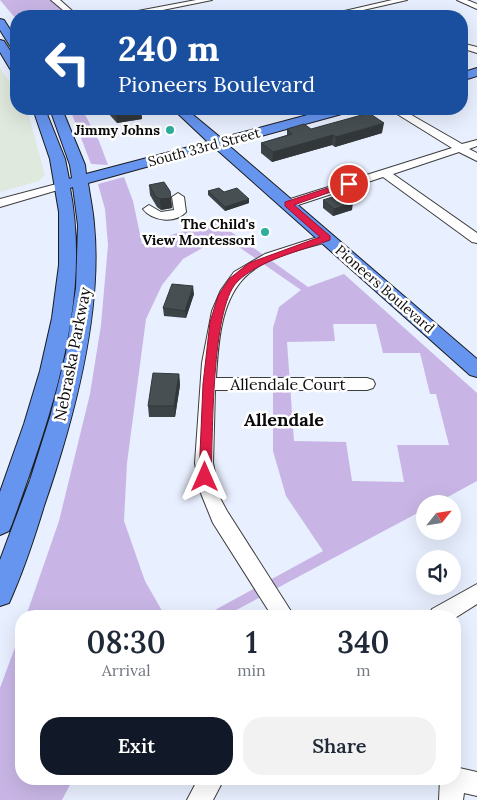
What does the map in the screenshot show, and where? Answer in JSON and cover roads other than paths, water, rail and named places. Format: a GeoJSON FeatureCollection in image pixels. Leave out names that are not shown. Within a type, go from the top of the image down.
{"type":"FeatureCollection","features":[{"type":"Feature","properties":{"kind":"main road"},"geometry":{"type":"LineString","coordinates":[[0,13],[10,21]]}},
{"type":"Feature","properties":{"kind":"main road"},"geometry":{"type":"LineString","coordinates":[[0,22],[10,37]]}},
{"type":"Feature","properties":{"kind":"main road"},"geometry":{"type":"LineString","coordinates":[[0,43],[10,59]]}},
{"type":"Feature","properties":{"kind":"main road","name":"Nebraska Parkway"},"geometry":{"type":"LineString","coordinates":[[0,594],[39,488],[55,438],[79,332],[86,272],[85,210],[42,115]]}},
{"type":"Feature","properties":{"kind":"main road","name":"Nebraska Parkway"},"geometry":{"type":"LineString","coordinates":[[0,524],[38,417],[51,368],[61,318],[67,268],[67,220],[73,182],[70,141],[59,115]]}},
{"type":"Feature","properties":{"kind":"main road","name":"Pioneers Boulevard"},"geometry":{"type":"LineString","coordinates":[[186,115],[477,370]]}},
{"type":"Feature","properties":{"kind":"main road","name":"South 33rd Street"},"geometry":{"type":"LineString","coordinates":[[73,182],[322,115]]}},
{"type":"Feature","properties":{"kind":"street"},"geometry":{"type":"LineString","coordinates":[[55,0],[67,10]]}},
{"type":"Feature","properties":{"kind":"street"},"geometry":{"type":"LineString","coordinates":[[166,0],[181,10]]}},
{"type":"Feature","properties":{"kind":"street"},"geometry":{"type":"LineString","coordinates":[[154,10],[208,0]]}},
{"type":"Feature","properties":{"kind":"street"},"geometry":{"type":"LineString","coordinates":[[356,10],[403,0]]}},
{"type":"Feature","properties":{"kind":"street"},"geometry":{"type":"LineString","coordinates":[[461,0],[477,7]]}},
{"type":"Feature","properties":{"kind":"street"},"geometry":{"type":"LineString","coordinates":[[404,115],[477,158]]}},
{"type":"Feature","properties":{"kind":"street"},"geometry":{"type":"LineString","coordinates":[[288,204],[477,144]]}},
{"type":"Feature","properties":{"kind":"street"},"geometry":{"type":"LineString","coordinates":[[384,173],[477,239]]}},
{"type":"Feature","properties":{"kind":"street"},"geometry":{"type":"LineString","coordinates":[[0,203],[73,182]]}},
{"type":"Feature","properties":{"kind":"street"},"geometry":{"type":"LineString","coordinates":[[149,209],[158,216],[172,216],[180,212],[178,197]]}},
{"type":"Feature","properties":{"kind":"street"},"geometry":{"type":"LineString","coordinates":[[280,610],[220,517],[208,493],[204,463],[215,322],[223,296],[232,281],[245,270],[260,261],[326,238]]}},
{"type":"Feature","properties":{"kind":"street","name":"Allendale Court"},"geometry":{"type":"LineString","coordinates":[[209,384],[368,384]]}},
{"type":"Feature","properties":{"kind":"street"},"geometry":{"type":"LineString","coordinates":[[449,610],[477,593]]}},
{"type":"Feature","properties":{"kind":"street"},"geometry":{"type":"LineString","coordinates":[[461,781],[477,784]]}},
{"type":"Feature","properties":{"kind":"street"},"geometry":{"type":"LineString","coordinates":[[199,800],[208,785]]}},
{"type":"Feature","properties":{"kind":"street"},"geometry":{"type":"LineString","coordinates":[[451,800],[452,785]]}},
{"type":"Feature","properties":{"kind":"place","name":"Jimmy Johns"},"geometry":{"type":"Point","coordinates":[170,130]}},
{"type":"Feature","properties":{"kind":"place","name":"The Child's View Montessori"},"geometry":{"type":"Point","coordinates":[265,232]}},
{"type":"Feature","properties":{"kind":"district","name":"Allendale"},"geometry":{"type":"Point","coordinates":[284,420]}}]}
